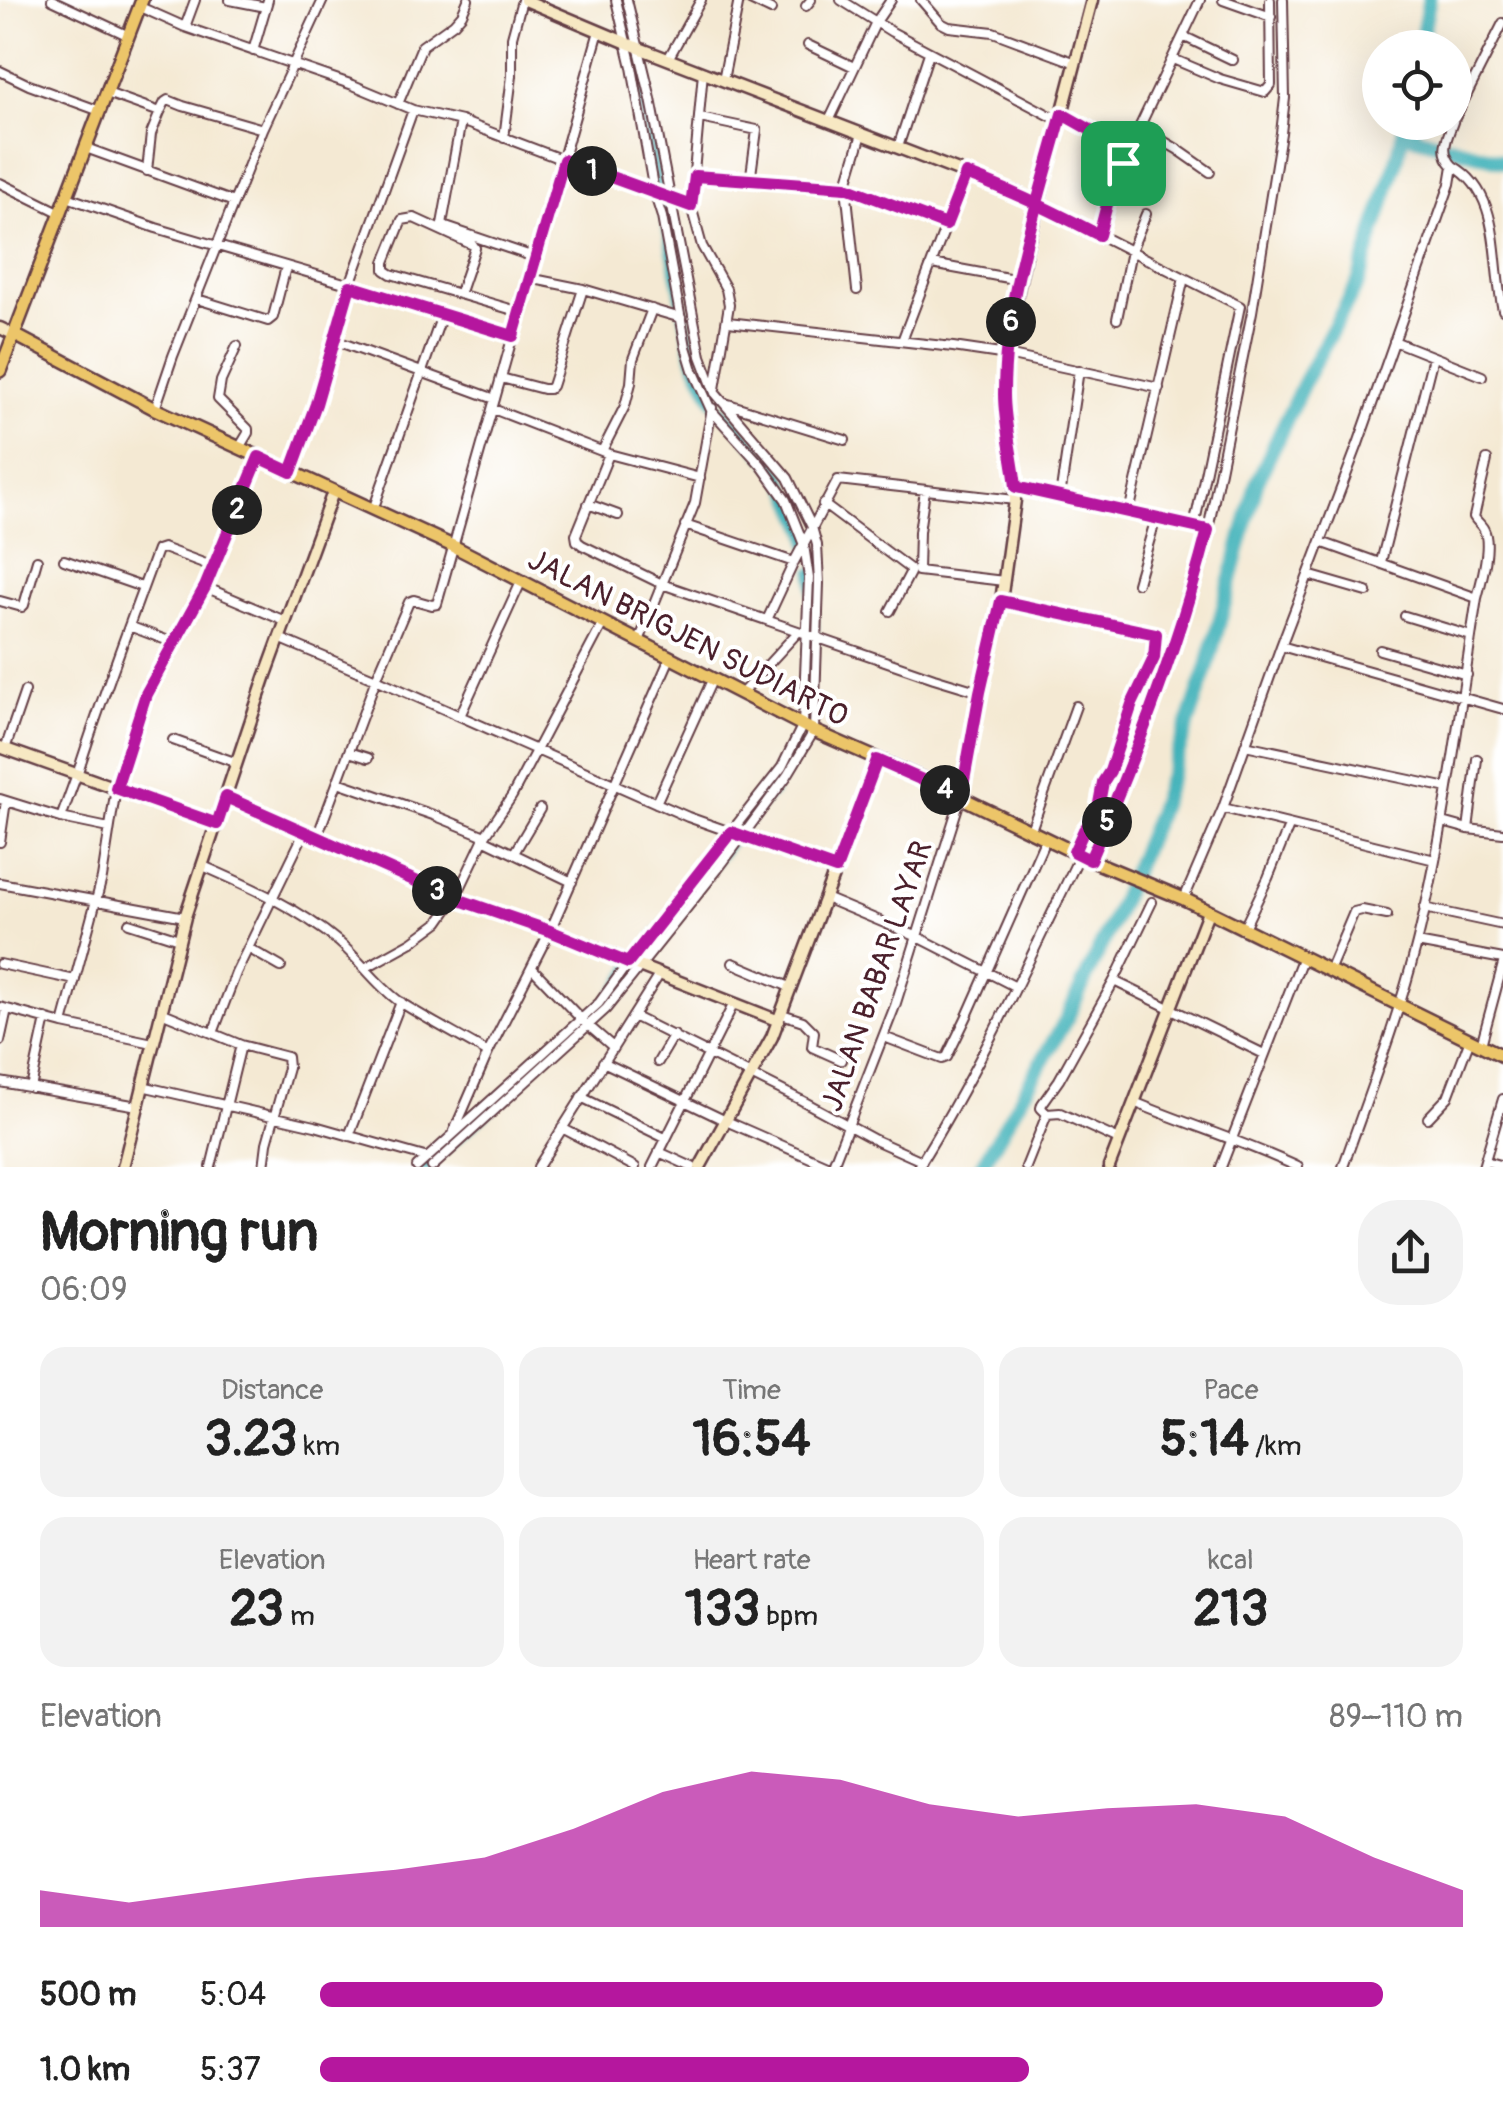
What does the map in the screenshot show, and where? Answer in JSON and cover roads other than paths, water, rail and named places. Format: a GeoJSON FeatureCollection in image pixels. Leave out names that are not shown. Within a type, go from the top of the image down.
{"type":"FeatureCollection","features":[{"type":"Feature","properties":{"kind":"main road"},"geometry":{"type":"LineString","coordinates":[[524,0],[1038,204]]}},
{"type":"Feature","properties":{"kind":"main road"},"geometry":{"type":"LineString","coordinates":[[961,797],[1001,601],[1015,500],[1004,396],[1019,280],[1092,0]]}},
{"type":"Feature","properties":{"kind":"main road"},"geometry":{"type":"LineString","coordinates":[[0,371],[141,4]]}},
{"type":"Feature","properties":{"kind":"main road"},"geometry":{"type":"LineString","coordinates":[[0,328],[15,335]]}},
{"type":"Feature","properties":{"kind":"main road","name":"JALAN BRIGJEN SUDIARTO"},"geometry":{"type":"LineString","coordinates":[[15,335],[155,408],[454,548],[808,728],[1184,899],[1503,1056]]}},
{"type":"Feature","properties":{"kind":"main road"},"geometry":{"type":"LineString","coordinates":[[123,1167],[185,917],[333,492]]}},
{"type":"Feature","properties":{"kind":"main road"},"geometry":{"type":"LineString","coordinates":[[2,748],[217,824]]}},
{"type":"Feature","properties":{"kind":"main road"},"geometry":{"type":"LineString","coordinates":[[700,1167],[781,1017],[877,760]]}},
{"type":"Feature","properties":{"kind":"main road"},"geometry":{"type":"LineString","coordinates":[[226,797],[454,898],[781,1017]]}},
{"type":"Feature","properties":{"kind":"main road"},"geometry":{"type":"LineString","coordinates":[[1109,1167],[1208,912]]}},
{"type":"Feature","properties":{"kind":"street"},"geometry":{"type":"LineString","coordinates":[[52,0],[128,36]]}},
{"type":"Feature","properties":{"kind":"street"},"geometry":{"type":"LineString","coordinates":[[185,27],[195,0]]}},
{"type":"Feature","properties":{"kind":"street"},"geometry":{"type":"LineString","coordinates":[[230,0],[267,3],[254,51]]}},
{"type":"Feature","properties":{"kind":"street"},"geometry":{"type":"LineString","coordinates":[[155,408],[263,129],[323,0]]}},
{"type":"Feature","properties":{"kind":"street"},"geometry":{"type":"LineString","coordinates":[[398,104],[422,46],[454,23],[468,0]]}},
{"type":"Feature","properties":{"kind":"street"},"geometry":{"type":"LineString","coordinates":[[504,138],[512,76],[512,38],[524,0]]}},
{"type":"Feature","properties":{"kind":"street"},"geometry":{"type":"LineString","coordinates":[[416,1167],[432,1163],[585,1023],[736,834],[808,728],[809,578],[804,544],[777,486],[712,408],[693,370],[632,45],[616,0]]}},
{"type":"Feature","properties":{"kind":"street"},"geometry":{"type":"LineString","coordinates":[[627,0],[638,97],[701,356],[715,394],[782,470],[801,501],[818,564],[809,635],[742,692]]}},
{"type":"Feature","properties":{"kind":"street"},"geometry":{"type":"LineString","coordinates":[[668,59],[701,0]]}},
{"type":"Feature","properties":{"kind":"street"},"geometry":{"type":"LineString","coordinates":[[723,80],[739,0]]}},
{"type":"Feature","properties":{"kind":"street"},"geometry":{"type":"LineString","coordinates":[[750,0],[771,10]]}},
{"type":"Feature","properties":{"kind":"street"},"geometry":{"type":"LineString","coordinates":[[841,0],[929,53],[1128,151]]}},
{"type":"Feature","properties":{"kind":"street"},"geometry":{"type":"LineString","coordinates":[[828,121],[876,22],[891,0]]}},
{"type":"Feature","properties":{"kind":"street"},"geometry":{"type":"LineString","coordinates":[[921,0],[941,23],[993,32],[1076,63]]}},
{"type":"Feature","properties":{"kind":"street"},"geometry":{"type":"LineString","coordinates":[[1099,235],[1110,193],[1128,151],[1200,0]]}},
{"type":"Feature","properties":{"kind":"street"},"geometry":{"type":"LineString","coordinates":[[1223,0],[1270,17]]}},
{"type":"Feature","properties":{"kind":"street"},"geometry":{"type":"LineString","coordinates":[[1173,59],[1220,79],[1266,92],[1272,84],[1270,0]]}},
{"type":"Feature","properties":{"kind":"street"},"geometry":{"type":"LineString","coordinates":[[634,1016],[920,1164],[953,1109],[1082,855],[1119,794],[1161,684],[1199,565],[1252,312],[1280,134],[1286,82],[1283,0]]}},
{"type":"Feature","properties":{"kind":"street"},"geometry":{"type":"LineString","coordinates":[[141,4],[185,27],[412,110],[461,120],[691,206]]}},
{"type":"Feature","properties":{"kind":"street"},"geometry":{"type":"LineString","coordinates":[[1472,88],[1500,36],[1503,22]]}},
{"type":"Feature","properties":{"kind":"street"},"geometry":{"type":"LineString","coordinates":[[213,1032],[273,897],[338,782],[409,602],[438,604],[600,32]]}},
{"type":"Feature","properties":{"kind":"street"},"geometry":{"type":"LineString","coordinates":[[1183,36],[1234,60]]}},
{"type":"Feature","properties":{"kind":"street"},"geometry":{"type":"LineString","coordinates":[[808,45],[854,67]]}},
{"type":"Feature","properties":{"kind":"street"},"geometry":{"type":"LineString","coordinates":[[898,148],[929,53]]}},
{"type":"Feature","properties":{"kind":"street"},"geometry":{"type":"LineString","coordinates":[[0,71],[100,111]]}},
{"type":"Feature","properties":{"kind":"street"},"geometry":{"type":"LineString","coordinates":[[640,641],[695,504],[728,322],[728,297],[702,246],[691,206],[703,72]]}},
{"type":"Feature","properties":{"kind":"street"},"geometry":{"type":"LineString","coordinates":[[106,93],[160,112]]}},
{"type":"Feature","properties":{"kind":"street"},"geometry":{"type":"LineString","coordinates":[[147,170],[151,134],[168,100],[263,129]]}},
{"type":"Feature","properties":{"kind":"street"},"geometry":{"type":"LineString","coordinates":[[291,472],[316,404],[350,286],[412,110]]}},
{"type":"Feature","properties":{"kind":"street"},"geometry":{"type":"LineString","coordinates":[[700,118],[757,130],[750,182]]}},
{"type":"Feature","properties":{"kind":"street"},"geometry":{"type":"LineString","coordinates":[[461,120],[442,224],[534,257]]}},
{"type":"Feature","properties":{"kind":"street"},"geometry":{"type":"LineString","coordinates":[[1139,127],[1210,172]]}},
{"type":"Feature","properties":{"kind":"street"},"geometry":{"type":"LineString","coordinates":[[857,290],[846,187],[862,134]]}},
{"type":"Feature","properties":{"kind":"street"},"geometry":{"type":"LineString","coordinates":[[1447,140],[1444,148],[1448,162],[1469,178],[1492,215],[1503,310]]}},
{"type":"Feature","properties":{"kind":"street"},"geometry":{"type":"LineString","coordinates":[[86,148],[234,202]]}},
{"type":"Feature","properties":{"kind":"street"},"geometry":{"type":"LineString","coordinates":[[1184,899],[1223,808],[1321,542],[1450,184],[1453,166]]}},
{"type":"Feature","properties":{"kind":"street"},"geometry":{"type":"LineString","coordinates":[[902,341],[966,174]]}},
{"type":"Feature","properties":{"kind":"street"},"geometry":{"type":"LineString","coordinates":[[695,176],[846,187],[946,225]]}},
{"type":"Feature","properties":{"kind":"street"},"geometry":{"type":"LineString","coordinates":[[0,183],[61,213]]}},
{"type":"Feature","properties":{"kind":"street"},"geometry":{"type":"LineString","coordinates":[[67,197],[513,336]]}},
{"type":"Feature","properties":{"kind":"street"},"geometry":{"type":"LineString","coordinates":[[1038,204],[1240,306],[1194,528]]}},
{"type":"Feature","properties":{"kind":"street"},"geometry":{"type":"LineString","coordinates":[[1117,319],[1131,251],[1146,214]]}},
{"type":"Feature","properties":{"kind":"street"},"geometry":{"type":"LineString","coordinates":[[461,289],[473,244],[414,218],[402,220],[385,270],[520,312]]}},
{"type":"Feature","properties":{"kind":"street"},"geometry":{"type":"LineString","coordinates":[[932,264],[1019,280]]}},
{"type":"Feature","properties":{"kind":"street"},"geometry":{"type":"LineString","coordinates":[[197,298],[268,321],[286,267]]}},
{"type":"Feature","properties":{"kind":"street"},"geometry":{"type":"LineString","coordinates":[[529,278],[583,288],[681,318]]}},
{"type":"Feature","properties":{"kind":"street"},"geometry":{"type":"LineString","coordinates":[[1129,512],[1184,278]]}},
{"type":"Feature","properties":{"kind":"street"},"geometry":{"type":"LineString","coordinates":[[501,378],[543,389],[552,386],[583,288]]}},
{"type":"Feature","properties":{"kind":"street"},"geometry":{"type":"LineString","coordinates":[[652,309],[633,359],[625,406],[605,452],[576,534],[577,541],[662,584],[980,692]]}},
{"type":"Feature","properties":{"kind":"street"},"geometry":{"type":"LineString","coordinates":[[373,510],[442,315]]}},
{"type":"Feature","properties":{"kind":"street"},"geometry":{"type":"LineString","coordinates":[[728,322],[1007,355],[1158,388]]}},
{"type":"Feature","properties":{"kind":"street"},"geometry":{"type":"LineString","coordinates":[[334,340],[422,373],[605,452],[700,478]]}},
{"type":"Feature","properties":{"kind":"street"},"geometry":{"type":"LineString","coordinates":[[1394,341],[1482,376]]}},
{"type":"Feature","properties":{"kind":"street"},"geometry":{"type":"LineString","coordinates":[[237,346],[221,380],[218,399],[248,428],[239,448]]}},
{"type":"Feature","properties":{"kind":"street"},"geometry":{"type":"LineString","coordinates":[[1381,562],[1433,357]]}},
{"type":"Feature","properties":{"kind":"street"},"geometry":{"type":"LineString","coordinates":[[1060,496],[1079,370]]}},
{"type":"Feature","properties":{"kind":"street"},"geometry":{"type":"LineString","coordinates":[[723,403],[844,440]]}},
{"type":"Feature","properties":{"kind":"street"},"geometry":{"type":"LineString","coordinates":[[63,1024],[96,902],[116,788],[146,694],[205,587],[259,457]]}},
{"type":"Feature","properties":{"kind":"street"},"geometry":{"type":"LineString","coordinates":[[1343,1167],[1399,1004],[1436,860],[1484,568],[1484,529],[1474,517],[1487,460]]}},
{"type":"Feature","properties":{"kind":"street"},"geometry":{"type":"LineString","coordinates":[[767,620],[839,480],[1015,500]]}},
{"type":"Feature","properties":{"kind":"street"},"geometry":{"type":"LineString","coordinates":[[1016,487],[1208,530]]}},
{"type":"Feature","properties":{"kind":"street"},"geometry":{"type":"LineString","coordinates":[[925,490],[918,532],[918,571],[1004,581]]}},
{"type":"Feature","properties":{"kind":"street"},"geometry":{"type":"LineString","coordinates":[[588,504],[618,515]]}},
{"type":"Feature","properties":{"kind":"street"},"geometry":{"type":"LineString","coordinates":[[824,504],[910,569],[890,611]]}},
{"type":"Feature","properties":{"kind":"street"},"geometry":{"type":"LineString","coordinates":[[1138,583],[1156,518]]}},
{"type":"Feature","properties":{"kind":"street"},"geometry":{"type":"LineString","coordinates":[[685,525],[794,562]]}},
{"type":"Feature","properties":{"kind":"street"},"geometry":{"type":"LineString","coordinates":[[1321,542],[1477,598]]}},
{"type":"Feature","properties":{"kind":"street"},"geometry":{"type":"LineString","coordinates":[[61,818],[158,548],[214,567]]}},
{"type":"Feature","properties":{"kind":"street"},"geometry":{"type":"LineString","coordinates":[[0,601],[22,608],[37,560]]}},
{"type":"Feature","properties":{"kind":"street"},"geometry":{"type":"LineString","coordinates":[[64,560],[142,587]]}},
{"type":"Feature","properties":{"kind":"street"},"geometry":{"type":"LineString","coordinates":[[1308,575],[1367,592]]}},
{"type":"Feature","properties":{"kind":"street"},"geometry":{"type":"LineString","coordinates":[[460,716],[521,582]]}},
{"type":"Feature","properties":{"kind":"street"},"geometry":{"type":"LineString","coordinates":[[205,587],[286,622]]}},
{"type":"Feature","properties":{"kind":"street"},"geometry":{"type":"LineString","coordinates":[[1001,601],[1156,634],[1154,658],[1103,782],[1097,814],[1084,830],[1082,855]]}},
{"type":"Feature","properties":{"kind":"street"},"geometry":{"type":"LineString","coordinates":[[1406,616],[1471,636]]}},
{"type":"Feature","properties":{"kind":"street"},"geometry":{"type":"LineString","coordinates":[[365,968],[439,922],[484,837],[512,796],[603,624]]}},
{"type":"Feature","properties":{"kind":"street"},"geometry":{"type":"LineString","coordinates":[[129,626],[174,643]]}},
{"type":"Feature","properties":{"kind":"street"},"geometry":{"type":"LineString","coordinates":[[280,638],[656,804],[836,869]]}},
{"type":"Feature","properties":{"kind":"street"},"geometry":{"type":"LineString","coordinates":[[1281,646],[1503,710]]}},
{"type":"Feature","properties":{"kind":"street"},"geometry":{"type":"LineString","coordinates":[[1380,650],[1466,675]]}},
{"type":"Feature","properties":{"kind":"street"},"geometry":{"type":"LineString","coordinates":[[432,1163],[451,1136],[488,1052],[550,931],[670,658]]}},
{"type":"Feature","properties":{"kind":"street"},"geometry":{"type":"LineString","coordinates":[[656,804],[713,678]]}},
{"type":"Feature","properties":{"kind":"street"},"geometry":{"type":"LineString","coordinates":[[2,748],[25,692]]}},
{"type":"Feature","properties":{"kind":"street"},"geometry":{"type":"LineString","coordinates":[[1031,830],[1076,706]]}},
{"type":"Feature","properties":{"kind":"street"},"geometry":{"type":"LineString","coordinates":[[173,740],[237,763]]}},
{"type":"Feature","properties":{"kind":"street"},"geometry":{"type":"LineString","coordinates":[[1245,744],[1448,788]]}},
{"type":"Feature","properties":{"kind":"street"},"geometry":{"type":"LineString","coordinates":[[349,752],[368,758]]}},
{"type":"Feature","properties":{"kind":"street"},"geometry":{"type":"LineString","coordinates":[[1468,828],[1477,759]]}},
{"type":"Feature","properties":{"kind":"street"},"geometry":{"type":"LineString","coordinates":[[338,782],[389,798],[484,837],[572,882]]}},
{"type":"Feature","properties":{"kind":"street","name":"JALAN BABAR LAYAR"},"geometry":{"type":"LineString","coordinates":[[831,1167],[884,1037],[961,797]]}},
{"type":"Feature","properties":{"kind":"street"},"geometry":{"type":"LineString","coordinates":[[0,842],[3,800],[108,828]]}},
{"type":"Feature","properties":{"kind":"street"},"geometry":{"type":"LineString","coordinates":[[514,852],[540,808]]}},
{"type":"Feature","properties":{"kind":"street"},"geometry":{"type":"LineString","coordinates":[[1223,808],[1436,860]]}},
{"type":"Feature","properties":{"kind":"street"},"geometry":{"type":"LineString","coordinates":[[1442,822],[1503,833]]}},
{"type":"Feature","properties":{"kind":"street"},"geometry":{"type":"LineString","coordinates":[[1243,930],[1289,826]]}},
{"type":"Feature","properties":{"kind":"street"},"geometry":{"type":"LineString","coordinates":[[884,1037],[944,1058],[968,1016],[1046,838]]}},
{"type":"Feature","properties":{"kind":"street"},"geometry":{"type":"LineString","coordinates":[[203,866],[273,897],[318,926],[401,1002],[488,1052]]}},
{"type":"Feature","properties":{"kind":"street"},"geometry":{"type":"LineString","coordinates":[[0,884],[185,917]]}},
{"type":"Feature","properties":{"kind":"street"},"geometry":{"type":"LineString","coordinates":[[824,898],[918,937],[1016,987]]}},
{"type":"Feature","properties":{"kind":"street"},"geometry":{"type":"LineString","coordinates":[[1048,1114],[1042,1104],[1060,1080],[1114,981],[1152,902]]}},
{"type":"Feature","properties":{"kind":"street"},"geometry":{"type":"LineString","coordinates":[[1424,908],[1503,924]]}},
{"type":"Feature","properties":{"kind":"street"},"geometry":{"type":"LineString","coordinates":[[1330,972],[1354,912],[1387,916]]}},
{"type":"Feature","properties":{"kind":"street"},"geometry":{"type":"LineString","coordinates":[[129,923],[179,939]]}},
{"type":"Feature","properties":{"kind":"street"},"geometry":{"type":"LineString","coordinates":[[1417,943],[1503,962],[1501,982],[1475,1042],[1448,1096],[1428,1118]]}},
{"type":"Feature","properties":{"kind":"street"},"geometry":{"type":"LineString","coordinates":[[248,948],[282,967]]}},
{"type":"Feature","properties":{"kind":"street"},"geometry":{"type":"LineString","coordinates":[[1221,1167],[1302,958]]}},
{"type":"Feature","properties":{"kind":"street"},"geometry":{"type":"LineString","coordinates":[[734,963],[792,988]]}},
{"type":"Feature","properties":{"kind":"street"},"geometry":{"type":"LineString","coordinates":[[0,964],[75,980]]}},
{"type":"Feature","properties":{"kind":"street"},"geometry":{"type":"LineString","coordinates":[[532,968],[613,1047]]}},
{"type":"Feature","properties":{"kind":"street"},"geometry":{"type":"LineString","coordinates":[[538,1167],[659,975]]}},
{"type":"Feature","properties":{"kind":"street"},"geometry":{"type":"LineString","coordinates":[[1114,981],[1264,1054]]}},
{"type":"Feature","properties":{"kind":"street"},"geometry":{"type":"LineString","coordinates":[[349,1136],[401,1002]]}},
{"type":"Feature","properties":{"kind":"street"},"geometry":{"type":"LineString","coordinates":[[652,1167],[734,1002]]}},
{"type":"Feature","properties":{"kind":"street"},"geometry":{"type":"LineString","coordinates":[[0,1041],[3,1008],[153,1042]]}},
{"type":"Feature","properties":{"kind":"street"},"geometry":{"type":"LineString","coordinates":[[162,1012],[241,1045],[287,1057],[288,1068],[264,1167]]}},
{"type":"Feature","properties":{"kind":"street"},"geometry":{"type":"LineString","coordinates":[[781,1017],[810,1026],[814,1032],[812,1046],[841,1060]]}},
{"type":"Feature","properties":{"kind":"street"},"geometry":{"type":"LineString","coordinates":[[32,1088],[46,1020]]}},
{"type":"Feature","properties":{"kind":"street"},"geometry":{"type":"LineString","coordinates":[[451,1136],[585,1023]]}},
{"type":"Feature","properties":{"kind":"street"},"geometry":{"type":"LineString","coordinates":[[658,1062],[674,1035]]}},
{"type":"Feature","properties":{"kind":"street"},"geometry":{"type":"LineString","coordinates":[[211,1167],[241,1045]]}},
{"type":"Feature","properties":{"kind":"street"},"geometry":{"type":"LineString","coordinates":[[604,1062],[726,1122],[831,1167]]}},
{"type":"Feature","properties":{"kind":"street"},"geometry":{"type":"LineString","coordinates":[[0,1082],[138,1106]]}},
{"type":"Feature","properties":{"kind":"street"},"geometry":{"type":"LineString","coordinates":[[142,1086],[276,1116],[432,1163]]}},
{"type":"Feature","properties":{"kind":"street"},"geometry":{"type":"LineString","coordinates":[[581,1097],[665,1138]]}},
{"type":"Feature","properties":{"kind":"street"},"geometry":{"type":"LineString","coordinates":[[1503,1099],[1484,1164],[1503,1166]]}},
{"type":"Feature","properties":{"kind":"street"},"geometry":{"type":"LineString","coordinates":[[1134,1102],[1298,1167]]}},
{"type":"Feature","properties":{"kind":"street"},"geometry":{"type":"LineString","coordinates":[[1048,1114],[1060,1112],[1120,1140]]}},
{"type":"Feature","properties":{"kind":"street"},"geometry":{"type":"LineString","coordinates":[[1026,1167],[1048,1114]]}},
{"type":"Feature","properties":{"kind":"street"},"geometry":{"type":"LineString","coordinates":[[562,1128],[635,1167]]}},
{"type":"Feature","properties":{"kind":"street"},"geometry":{"type":"LineString","coordinates":[[659,1152],[692,1167]]}},
{"type":"Feature","properties":{"kind":"waterway"},"geometry":{"type":"LineString","coordinates":[[623,0],[692,359],[712,400],[782,476],[808,546]]}},
{"type":"Feature","properties":{"kind":"waterway"},"geometry":{"type":"LineString","coordinates":[[1423,30],[1429,0]]}},
{"type":"Feature","properties":{"kind":"waterway"},"geometry":{"type":"LineString","coordinates":[[981,1167],[1068,1016],[1157,815],[1207,668],[1257,482],[1305,380],[1358,283],[1402,140]]}},
{"type":"Feature","properties":{"kind":"waterway"},"geometry":{"type":"LineString","coordinates":[[1426,140],[1503,161]]}},
{"type":"Feature","properties":{"kind":"waterway"},"geometry":{"type":"LineString","coordinates":[[812,572],[814,645]]}},
{"type":"Feature","properties":{"kind":"waterway"},"geometry":{"type":"LineString","coordinates":[[608,1002],[635,962],[773,792]]}},
{"type":"Feature","properties":{"kind":"waterway"},"geometry":{"type":"LineString","coordinates":[[425,1167],[492,1108]]}}]}
